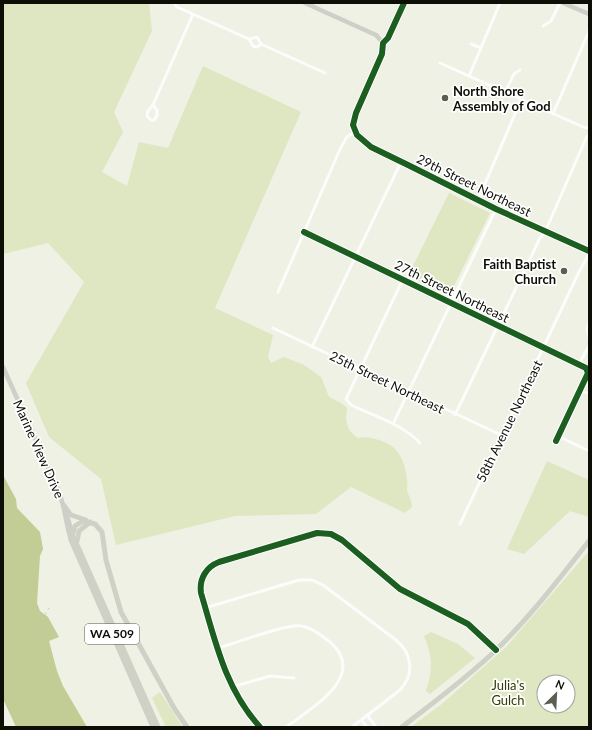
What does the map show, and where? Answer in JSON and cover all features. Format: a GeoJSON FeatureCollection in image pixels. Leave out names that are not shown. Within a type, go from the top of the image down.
{"type":"FeatureCollection","features":[{"type":"Feature","properties":{"kind":"main road"},"geometry":{"type":"LineString","coordinates":[[77,544],[77,534],[87,522]]}},
{"type":"Feature","properties":{"kind":"main road"},"geometry":{"type":"LineString","coordinates":[[71,540],[72,533],[77,524],[87,522],[97,526],[102,532],[106,560],[121,612],[174,708],[188,727]]}},
{"type":"Feature","properties":{"kind":"main road","name":"Marine View Drive"},"geometry":{"type":"LineString","coordinates":[[72,533],[158,727]]}},
{"type":"Feature","properties":{"kind":"main road","name":"Marine View Drive"},"geometry":{"type":"LineString","coordinates":[[71,540],[153,727]]}},
{"type":"Feature","properties":{"kind":"main road"},"geometry":{"type":"LineString","coordinates":[[402,727],[450,690],[496,650],[562,575],[589,541]]}},
{"type":"Feature","properties":{"kind":"street"},"geometry":{"type":"LineString","coordinates":[[174,3],[193,14],[249,39],[253,46],[257,47],[261,44]]}},
{"type":"Feature","properties":{"kind":"street"},"geometry":{"type":"LineString","coordinates":[[305,3],[376,35],[383,43]]}},
{"type":"Feature","properties":{"kind":"street"},"geometry":{"type":"LineString","coordinates":[[278,292],[344,142],[355,132],[353,125],[355,117],[382,54],[383,43],[388,38],[404,3]]}},
{"type":"Feature","properties":{"kind":"street"},"geometry":{"type":"LineString","coordinates":[[469,76],[500,3]]}},
{"type":"Feature","properties":{"kind":"street"},"geometry":{"type":"LineString","coordinates":[[544,26],[551,21],[560,3]]}},
{"type":"Feature","properties":{"kind":"street"},"geometry":{"type":"LineString","coordinates":[[563,3],[589,14]]}},
{"type":"Feature","properties":{"kind":"street"},"geometry":{"type":"LineString","coordinates":[[153,105],[157,110],[157,116],[154,120],[151,120],[148,119],[147,113],[153,105],[193,14]]}},
{"type":"Feature","properties":{"kind":"street"},"geometry":{"type":"LineString","coordinates":[[553,114],[589,32]]}},
{"type":"Feature","properties":{"kind":"street"},"geometry":{"type":"LineString","coordinates":[[249,39],[257,37],[261,44],[325,73]]}},
{"type":"Feature","properties":{"kind":"street"},"geometry":{"type":"LineString","coordinates":[[471,44],[481,48]]}},
{"type":"Feature","properties":{"kind":"street"},"geometry":{"type":"LineString","coordinates":[[440,63],[553,114],[588,127]]}},
{"type":"Feature","properties":{"kind":"street"},"geometry":{"type":"LineString","coordinates":[[505,92],[514,74],[520,70]]}},
{"type":"Feature","properties":{"kind":"street"},"geometry":{"type":"LineString","coordinates":[[478,200],[521,100]]}},
{"type":"Feature","properties":{"kind":"street","name":"29th Street Northeast"},"geometry":{"type":"LineString","coordinates":[[355,132],[365,143],[401,162],[589,253]]}},
{"type":"Feature","properties":{"kind":"street"},"geometry":{"type":"LineString","coordinates":[[455,415],[540,238],[545,232],[588,136]]}},
{"type":"Feature","properties":{"kind":"street"},"geometry":{"type":"LineString","coordinates":[[312,346],[401,162]]}},
{"type":"Feature","properties":{"kind":"street"},"geometry":{"type":"LineString","coordinates":[[392,424],[496,209]]}},
{"type":"Feature","properties":{"kind":"street","name":"27th Street Northeast"},"geometry":{"type":"LineString","coordinates":[[304,232],[579,364],[588,371]]}},
{"type":"Feature","properties":{"kind":"street","name":"58th Avenue Northeast"},"geometry":{"type":"LineString","coordinates":[[460,524],[589,253]]}},
{"type":"Feature","properties":{"kind":"street"},"geometry":{"type":"LineString","coordinates":[[402,279],[346,399],[351,405],[392,424],[420,443]]}},
{"type":"Feature","properties":{"kind":"street"},"geometry":{"type":"LineString","coordinates":[[589,322],[587,330],[589,337]]}},
{"type":"Feature","properties":{"kind":"street","name":"25th Street Northeast"},"geometry":{"type":"LineString","coordinates":[[273,328],[455,415],[502,435]]}},
{"type":"Feature","properties":{"kind":"street"},"geometry":{"type":"LineString","coordinates":[[579,364],[589,346]]}},
{"type":"Feature","properties":{"kind":"street","name":"Marine View Drive"},"geometry":{"type":"LineString","coordinates":[[3,367],[42,452],[64,507],[72,533]]}},
{"type":"Feature","properties":{"kind":"street"},"geometry":{"type":"LineString","coordinates":[[556,441],[588,371]]}},
{"type":"Feature","properties":{"kind":"street"},"geometry":{"type":"LineString","coordinates":[[580,390],[589,394]]}},
{"type":"Feature","properties":{"kind":"street"},"geometry":{"type":"LineString","coordinates":[[558,436],[589,451]]}},
{"type":"Feature","properties":{"kind":"street"},"geometry":{"type":"LineString","coordinates":[[64,507],[72,515],[87,522]]}},
{"type":"Feature","properties":{"kind":"street","name":"Marine View Drive"},"geometry":{"type":"LineString","coordinates":[[64,507],[66,523],[71,540]]}},
{"type":"Feature","properties":{"kind":"street"},"geometry":{"type":"LineString","coordinates":[[69,521],[77,524]]}},
{"type":"Feature","properties":{"kind":"street"},"geometry":{"type":"LineString","coordinates":[[260,727],[247,712],[232,687],[222,665],[201,593],[201,584],[206,572],[212,565],[219,562],[314,533],[326,533],[342,540],[400,589],[468,624],[496,650]]}},
{"type":"Feature","properties":{"kind":"street"},"geometry":{"type":"LineString","coordinates":[[205,608],[298,580],[312,580],[323,585],[401,644],[408,653],[410,671],[404,684],[352,727]]}},
{"type":"Feature","properties":{"kind":"street"},"geometry":{"type":"LineString","coordinates":[[218,648],[296,626],[310,629],[334,647],[340,657],[342,666],[341,675],[335,688],[286,727]]}},
{"type":"Feature","properties":{"kind":"street"},"geometry":{"type":"LineString","coordinates":[[232,687],[270,676],[294,678]]}},
{"type":"Feature","properties":{"kind":"street"},"geometry":{"type":"LineString","coordinates":[[367,715],[376,727]]}},
{"type":"Feature","properties":{"kind":"street"},"geometry":{"type":"LineString","coordinates":[[361,720],[367,727]]}},
{"type":"Feature","properties":{"kind":"green space"},"geometry":{"type":"Polygon","coordinates":[[[3,3],[149,3],[152,31],[114,112],[123,132],[102,172],[127,186],[139,142],[168,148],[203,66],[301,112],[215,308],[273,335],[268,357],[271,363],[284,357],[304,365],[321,377],[329,397],[347,408],[347,425],[354,435],[358,438],[366,437],[379,440],[392,446],[396,450],[405,467],[407,489],[412,505],[412,507],[405,513],[351,487],[316,514],[235,516],[116,545],[101,479],[49,437],[26,383],[84,282],[48,243],[3,254],[3,3]]]}},
{"type":"Feature","properties":{"kind":"green space"},"geometry":{"type":"Polygon","coordinates":[[[449,193],[490,213],[449,296],[408,276],[449,193]]]}},
{"type":"Feature","properties":{"kind":"green space"},"geometry":{"type":"Polygon","coordinates":[[[547,461],[589,480],[589,517],[570,511],[524,554],[507,549],[547,461]]]}},
{"type":"Feature","properties":{"kind":"green space","name":"Julia's Gulch"},"geometry":{"type":"Polygon","coordinates":[[[589,551],[589,727],[411,727],[443,703],[506,647],[589,551]]]}},
{"type":"Feature","properties":{"kind":"green space"},"geometry":{"type":"Polygon","coordinates":[[[431,632],[458,644],[475,658],[430,694],[426,691],[430,676],[431,663],[429,650],[424,636],[431,632]]]}},
{"type":"Feature","properties":{"kind":"green space"},"geometry":{"type":"Polygon","coordinates":[[[160,692],[182,727],[166,727],[152,698],[160,692]]]}},
{"type":"Feature","properties":{"kind":"shaded area"},"geometry":{"type":"Polygon","coordinates":[[[3,475],[16,499],[17,508],[40,532],[43,549],[40,556],[37,603],[40,611],[48,617],[59,637],[49,641],[57,671],[63,686],[87,727],[16,727],[3,699],[3,475]]]}},
{"type":"Feature","properties":{"kind":"railway"},"geometry":{"type":"LineString","coordinates":[[36,630],[49,608]]}},
{"type":"Feature","properties":{"kind":"cycle path"},"geometry":{"type":"LineString","coordinates":[[404,3],[388,38],[383,43],[382,54],[356,113],[353,125],[357,135],[371,147],[496,209],[589,251]]}},
{"type":"Feature","properties":{"kind":"cycle path"},"geometry":{"type":"LineString","coordinates":[[304,232],[586,368],[588,373],[556,441]]}},
{"type":"Feature","properties":{"kind":"cycle path"},"geometry":{"type":"LineString","coordinates":[[260,727],[238,697],[230,680],[217,646],[201,593],[201,583],[204,574],[210,567],[219,562],[317,533],[331,534],[342,540],[400,589],[468,624],[496,650]]}},
{"type":"Feature","properties":{"kind":"place","name":"North Shore Assembly of God"},"geometry":{"type":"Point","coordinates":[445,98]}},
{"type":"Feature","properties":{"kind":"place","name":"Faith Baptist Church"},"geometry":{"type":"Point","coordinates":[564,271]}}]}
